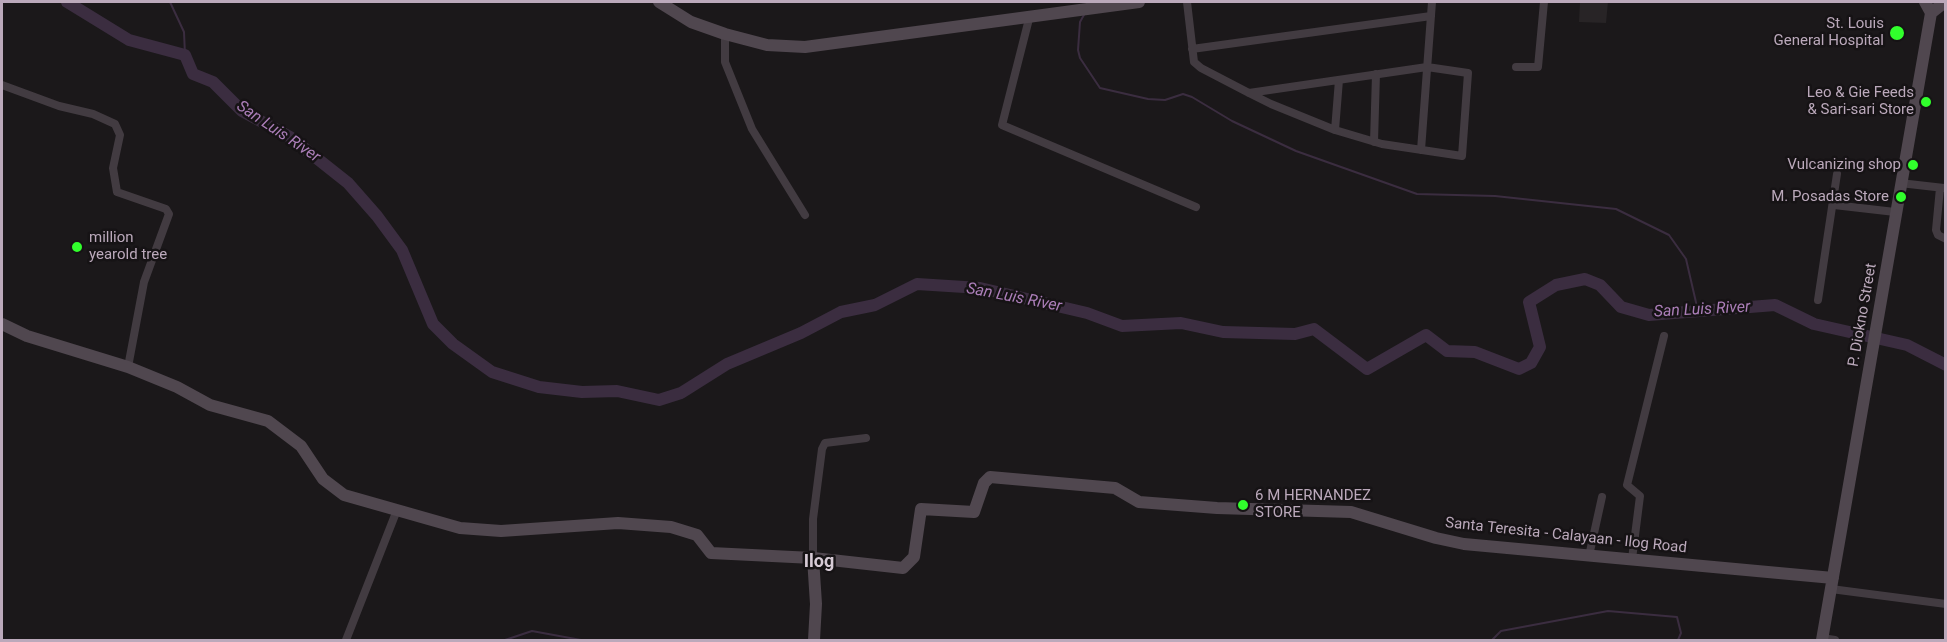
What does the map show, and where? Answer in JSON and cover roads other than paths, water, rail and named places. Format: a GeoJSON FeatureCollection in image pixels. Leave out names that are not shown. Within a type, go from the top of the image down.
{"type":"FeatureCollection","features":[{"type":"Feature","properties":{"kind":"street"},"geometry":{"type":"LineString","coordinates":[[659,2],[691,22],[724,34],[766,45],[806,47],[1126,2],[1140,2]]}},
{"type":"Feature","properties":{"kind":"street"},"geometry":{"type":"LineString","coordinates":[[1187,2],[1194,62],[1249,93],[1335,130],[1374,142],[1462,156],[1468,73],[1427,67],[1249,93]]}},
{"type":"Feature","properties":{"kind":"street"},"geometry":{"type":"LineString","coordinates":[[1421,150],[1432,2]]}},
{"type":"Feature","properties":{"kind":"street"},"geometry":{"type":"LineString","coordinates":[[1516,67],[1538,67],[1544,2]]}},
{"type":"Feature","properties":{"kind":"street","name":"P. Diokno Street"},"geometry":{"type":"LineString","coordinates":[[1826,640],[1832,583],[1928,7],[1945,2]]}},
{"type":"Feature","properties":{"kind":"street"},"geometry":{"type":"LineString","coordinates":[[1030,15],[1002,124],[1196,207]]}},
{"type":"Feature","properties":{"kind":"street"},"geometry":{"type":"LineString","coordinates":[[1192,49],[1431,16]]}},
{"type":"Feature","properties":{"kind":"street"},"geometry":{"type":"LineString","coordinates":[[724,34],[725,62],[752,129],[805,215]]}},
{"type":"Feature","properties":{"kind":"street"},"geometry":{"type":"LineString","coordinates":[[1374,142],[1376,74]]}},
{"type":"Feature","properties":{"kind":"street"},"geometry":{"type":"LineString","coordinates":[[1335,130],[1339,80]]}},
{"type":"Feature","properties":{"kind":"street"},"geometry":{"type":"LineString","coordinates":[[2,85],[59,106],[93,114],[116,124],[120,135],[113,168],[117,192],[166,209],[169,214],[144,282],[128,367]]}},
{"type":"Feature","properties":{"kind":"street"},"geometry":{"type":"LineString","coordinates":[[1269,90],[1271,104]]}},
{"type":"Feature","properties":{"kind":"street"},"geometry":{"type":"LineString","coordinates":[[1818,300],[1838,174]]}},
{"type":"Feature","properties":{"kind":"street"},"geometry":{"type":"LineString","coordinates":[[1900,183],[1943,188],[1936,230],[1938,235],[1946,239]]}},
{"type":"Feature","properties":{"kind":"street"},"geometry":{"type":"LineString","coordinates":[[1834,205],[1895,212]]}},
{"type":"Feature","properties":{"kind":"street","name":"Santa Teresita - Calayaan - Ilog Road"},"geometry":{"type":"LineString","coordinates":[[2,324],[27,336],[128,367],[177,387],[210,405],[268,421],[301,446],[333,489],[344,495],[460,528],[501,531],[618,523],[671,527],[697,535],[711,553],[813,558],[903,568],[910,564],[914,557],[921,509],[974,512],[984,483],[990,477],[1114,488],[1139,502],[1217,508],[1351,512],[1450,542],[1632,559],[1832,583]]}},
{"type":"Feature","properties":{"kind":"street"},"geometry":{"type":"LineString","coordinates":[[1632,559],[1640,496],[1627,485],[1664,336]]}},
{"type":"Feature","properties":{"kind":"street"},"geometry":{"type":"LineString","coordinates":[[814,640],[816,604],[813,519],[822,449],[825,443],[866,438]]}},
{"type":"Feature","properties":{"kind":"street"},"geometry":{"type":"LineString","coordinates":[[1589,556],[1602,496]]}},
{"type":"Feature","properties":{"kind":"street"},"geometry":{"type":"LineString","coordinates":[[346,640],[397,510]]}},
{"type":"Feature","properties":{"kind":"street"},"geometry":{"type":"LineString","coordinates":[[1832,583],[1946,604]]}},
{"type":"Feature","properties":{"kind":"waterway","name":"San Luis River"},"geometry":{"type":"LineString","coordinates":[[67,2],[129,40],[185,55],[193,74],[213,82],[242,111],[290,137],[348,183],[377,216],[402,250],[433,324],[453,344],[492,372],[539,387],[582,392],[617,391],[659,400],[681,393],[727,364],[801,333],[841,312],[875,305],[917,284],[980,288],[1087,313],[1122,326],[1181,323],[1223,332],[1295,334],[1314,329],[1367,369],[1426,335],[1447,351],[1475,352],[1519,369],[1531,363],[1540,347],[1529,302],[1556,285],[1585,279],[1600,285],[1621,307],[1649,315],[1775,305],[1814,324],[1907,345],[1946,365]]}},
{"type":"Feature","properties":{"kind":"waterway"},"geometry":{"type":"LineString","coordinates":[[170,2],[184,32],[185,55]]}},
{"type":"Feature","properties":{"kind":"waterway"},"geometry":{"type":"LineString","coordinates":[[1085,13],[1080,22],[1078,50],[1080,58],[1100,88],[1148,99],[1165,100],[1183,94],[1192,97],[1232,121],[1296,151],[1417,194],[1495,196],[1616,209],[1669,235],[1686,259],[1698,311]]}},
{"type":"Feature","properties":{"kind":"waterway"},"geometry":{"type":"LineString","coordinates":[[1492,640],[1501,631],[1608,611],[1677,617],[1681,633],[1678,640]]}},
{"type":"Feature","properties":{"kind":"waterway"},"geometry":{"type":"LineString","coordinates":[[505,640],[532,631],[581,640]]}},
{"type":"Feature","properties":{"kind":"place","name":"St. Louis General Hospital"},"geometry":{"type":"Point","coordinates":[1897,33]}},
{"type":"Feature","properties":{"kind":"place","name":"Leo & Gie Feeds & Sari-sari Store"},"geometry":{"type":"Point","coordinates":[1926,102]}},
{"type":"Feature","properties":{"kind":"place","name":"Vulcanizing shop"},"geometry":{"type":"Point","coordinates":[1913,165]}},
{"type":"Feature","properties":{"kind":"place","name":"M. Posadas Store"},"geometry":{"type":"Point","coordinates":[1901,197]}},
{"type":"Feature","properties":{"kind":"place","name":"million yearold tree"},"geometry":{"type":"Point","coordinates":[77,247]}},
{"type":"Feature","properties":{"kind":"place","name":"6 M HERNANDEZ STORE"},"geometry":{"type":"Point","coordinates":[1243,505]}},
{"type":"Feature","properties":{"kind":"district","name":"Ilog"},"geometry":{"type":"Point","coordinates":[819,562]}}]}
